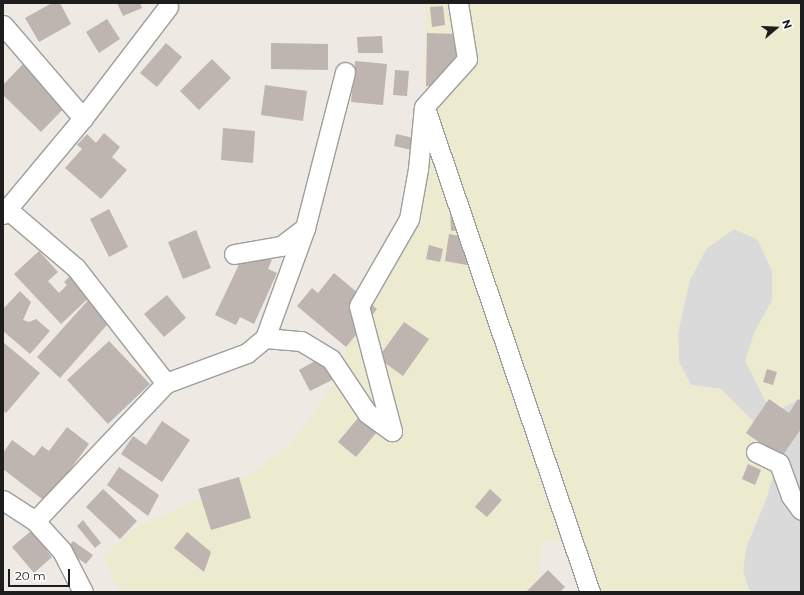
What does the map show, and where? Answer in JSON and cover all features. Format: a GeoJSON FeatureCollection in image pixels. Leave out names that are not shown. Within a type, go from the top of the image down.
{"type":"FeatureCollection","features":[{"type":"Feature","properties":{"kind":"street"},"geometry":{"type":"LineString","coordinates":[[265,338],[301,341],[331,359],[367,413],[392,431],[359,306],[409,219],[418,170],[424,107],[467,59],[458,3]]}},
{"type":"Feature","properties":{"kind":"street"},"geometry":{"type":"LineString","coordinates":[[166,383],[76,268],[5,211],[83,118],[168,6]]}},
{"type":"Feature","properties":{"kind":"street"},"geometry":{"type":"LineString","coordinates":[[3,25],[83,118]]}},
{"type":"Feature","properties":{"kind":"street"},"geometry":{"type":"LineString","coordinates":[[35,521],[166,383],[247,353],[265,338],[305,228],[346,72]]}},
{"type":"Feature","properties":{"kind":"street"},"geometry":{"type":"LineString","coordinates":[[424,107],[590,592]]}},
{"type":"Feature","properties":{"kind":"street"},"geometry":{"type":"LineString","coordinates":[[234,254],[281,246],[305,228]]}},
{"type":"Feature","properties":{"kind":"street"},"geometry":{"type":"LineString","coordinates":[[756,452],[779,463],[791,496],[801,510]]}},
{"type":"Feature","properties":{"kind":"street"},"geometry":{"type":"LineString","coordinates":[[3,500],[35,521],[62,551],[83,592]]}},
{"type":"Feature","properties":{"kind":"shaded area"},"geometry":{"type":"Polygon","coordinates":[[[426,3],[801,3],[801,398],[779,410],[766,402],[745,361],[754,333],[772,301],[772,271],[758,240],[734,229],[706,249],[690,280],[678,332],[679,362],[691,385],[721,389],[751,419],[767,438],[778,457],[768,494],[746,548],[743,571],[750,592],[588,592],[577,542],[543,542],[536,592],[121,592],[115,584],[103,558],[131,530],[247,476],[290,445],[336,382],[359,306],[409,219],[424,107],[426,3]]]}},
{"type":"Feature","properties":{"kind":"shaded area"},"geometry":{"type":"Polygon","coordinates":[[[734,229],[758,240],[772,271],[772,301],[754,333],[779,410],[801,398],[801,592],[750,592],[743,571],[746,548],[768,494],[721,389],[691,385],[679,362],[678,332],[690,280],[706,249],[734,229]]]}},
{"type":"Feature","properties":{"kind":"building"},"geometry":{"type":"Polygon","coordinates":[[[52,3],[60,3],[71,24],[39,42],[25,18],[52,3]]]}},
{"type":"Feature","properties":{"kind":"building"},"geometry":{"type":"Polygon","coordinates":[[[117,3],[140,3],[142,8],[123,16],[117,3]]]}},
{"type":"Feature","properties":{"kind":"building"},"geometry":{"type":"Polygon","coordinates":[[[443,6],[445,25],[432,27],[430,7],[443,6]]]}},
{"type":"Feature","properties":{"kind":"building"},"geometry":{"type":"Polygon","coordinates":[[[107,19],[120,39],[99,53],[86,32],[107,19]]]}},
{"type":"Feature","properties":{"kind":"building"},"geometry":{"type":"Polygon","coordinates":[[[427,33],[456,34],[456,86],[426,86],[427,33]]]}},
{"type":"Feature","properties":{"kind":"building"},"geometry":{"type":"Polygon","coordinates":[[[382,36],[383,53],[358,53],[357,37],[382,36]]]}},
{"type":"Feature","properties":{"kind":"building"},"geometry":{"type":"Polygon","coordinates":[[[166,43],[182,57],[157,87],[140,73],[166,43]]]}},
{"type":"Feature","properties":{"kind":"building"},"geometry":{"type":"Polygon","coordinates":[[[271,43],[328,44],[328,70],[271,69],[271,43]]]}},
{"type":"Feature","properties":{"kind":"building"},"geometry":{"type":"Polygon","coordinates":[[[212,59],[231,78],[199,110],[180,91],[212,59]]]}},
{"type":"Feature","properties":{"kind":"building"},"geometry":{"type":"Polygon","coordinates":[[[355,61],[387,64],[383,105],[351,102],[355,61]]]}},
{"type":"Feature","properties":{"kind":"building"},"geometry":{"type":"Polygon","coordinates":[[[23,64],[66,106],[41,132],[3,95],[3,85],[23,64]]]}},
{"type":"Feature","properties":{"kind":"building"},"geometry":{"type":"Polygon","coordinates":[[[395,70],[409,71],[407,96],[393,95],[395,70]]]}},
{"type":"Feature","properties":{"kind":"building"},"geometry":{"type":"Polygon","coordinates":[[[265,85],[307,91],[303,121],[261,115],[265,85]]]}},
{"type":"Feature","properties":{"kind":"building"},"geometry":{"type":"Polygon","coordinates":[[[223,128],[255,131],[253,163],[221,160],[223,128]]]}},
{"type":"Feature","properties":{"kind":"building"},"geometry":{"type":"Polygon","coordinates":[[[104,133],[120,147],[112,157],[127,170],[101,199],[65,168],[82,149],[77,145],[87,134],[96,143],[104,133]]]}},
{"type":"Feature","properties":{"kind":"building"},"geometry":{"type":"Polygon","coordinates":[[[396,134],[414,138],[412,150],[394,146],[396,134]]]}},
{"type":"Feature","properties":{"kind":"building"},"geometry":{"type":"Polygon","coordinates":[[[109,209],[128,247],[109,257],[90,219],[109,209]]]}},
{"type":"Feature","properties":{"kind":"building"},"geometry":{"type":"Polygon","coordinates":[[[450,209],[465,230],[451,231],[450,209]]]}},
{"type":"Feature","properties":{"kind":"building"},"geometry":{"type":"Polygon","coordinates":[[[196,230],[211,268],[183,279],[168,242],[196,230]]]}},
{"type":"Feature","properties":{"kind":"building"},"geometry":{"type":"Polygon","coordinates":[[[449,234],[471,238],[467,265],[445,261],[449,234]]]}},
{"type":"Feature","properties":{"kind":"building"},"geometry":{"type":"Polygon","coordinates":[[[429,245],[443,249],[440,262],[426,259],[429,245]]]}},
{"type":"Feature","properties":{"kind":"building"},"geometry":{"type":"Polygon","coordinates":[[[39,251],[58,272],[48,281],[59,293],[67,285],[64,282],[72,274],[92,295],[61,324],[14,274],[39,251]]]}},
{"type":"Feature","properties":{"kind":"building"},"geometry":{"type":"Polygon","coordinates":[[[256,252],[272,260],[268,269],[277,273],[254,324],[240,317],[236,325],[215,315],[243,256],[256,252]]]}},
{"type":"Feature","properties":{"kind":"building"},"geometry":{"type":"Polygon","coordinates":[[[334,273],[377,309],[346,347],[297,306],[312,288],[318,293],[334,273]]]}},
{"type":"Feature","properties":{"kind":"building"},"geometry":{"type":"Polygon","coordinates":[[[20,291],[31,302],[23,320],[29,322],[36,319],[50,331],[30,354],[3,331],[3,309],[20,291]]]}},
{"type":"Feature","properties":{"kind":"building"},"geometry":{"type":"Polygon","coordinates":[[[167,295],[186,318],[164,337],[144,314],[167,295]]]}},
{"type":"Feature","properties":{"kind":"building"},"geometry":{"type":"Polygon","coordinates":[[[91,297],[114,317],[60,378],[37,357],[91,297]]]}},
{"type":"Feature","properties":{"kind":"building"},"geometry":{"type":"Polygon","coordinates":[[[404,322],[429,339],[403,376],[378,358],[404,322]]]}},
{"type":"Feature","properties":{"kind":"building"},"geometry":{"type":"Polygon","coordinates":[[[109,341],[150,384],[108,424],[67,380],[109,341]]]}},
{"type":"Feature","properties":{"kind":"building"},"geometry":{"type":"Polygon","coordinates":[[[3,342],[40,373],[6,413],[3,411],[3,342]]]}},
{"type":"Feature","properties":{"kind":"building"},"geometry":{"type":"Polygon","coordinates":[[[322,357],[334,379],[310,391],[299,370],[322,357]]]}},
{"type":"Feature","properties":{"kind":"building"},"geometry":{"type":"Polygon","coordinates":[[[767,369],[777,372],[773,385],[763,382],[767,369]]]}},
{"type":"Feature","properties":{"kind":"building"},"geometry":{"type":"Polygon","coordinates":[[[769,399],[789,413],[798,399],[801,401],[801,429],[781,458],[746,433],[769,399]]]}},
{"type":"Feature","properties":{"kind":"building"},"geometry":{"type":"Polygon","coordinates":[[[358,418],[376,433],[356,457],[338,442],[358,418]]]}},
{"type":"Feature","properties":{"kind":"building"},"geometry":{"type":"Polygon","coordinates":[[[162,421],[190,440],[162,482],[121,454],[133,436],[146,445],[162,421]]]}},
{"type":"Feature","properties":{"kind":"building"},"geometry":{"type":"Polygon","coordinates":[[[67,427],[89,444],[46,502],[3,469],[3,453],[12,440],[34,456],[42,446],[49,451],[67,427]]]}},
{"type":"Feature","properties":{"kind":"building"},"geometry":{"type":"Polygon","coordinates":[[[748,464],[761,470],[755,485],[742,479],[748,464]]]}},
{"type":"Feature","properties":{"kind":"building"},"geometry":{"type":"Polygon","coordinates":[[[119,467],[159,495],[148,516],[107,485],[119,467]]]}},
{"type":"Feature","properties":{"kind":"building"},"geometry":{"type":"Polygon","coordinates":[[[239,477],[251,518],[211,530],[198,489],[239,477]]]}},
{"type":"Feature","properties":{"kind":"building"},"geometry":{"type":"Polygon","coordinates":[[[103,489],[137,521],[120,539],[86,507],[103,489]]]}},
{"type":"Feature","properties":{"kind":"building"},"geometry":{"type":"Polygon","coordinates":[[[490,489],[502,500],[487,517],[475,507],[490,489]]]}},
{"type":"Feature","properties":{"kind":"building"},"geometry":{"type":"Polygon","coordinates":[[[83,520],[101,543],[95,548],[77,526],[83,520]]]}},
{"type":"Feature","properties":{"kind":"building"},"geometry":{"type":"Polygon","coordinates":[[[31,531],[50,548],[47,551],[52,557],[34,573],[12,547],[31,531]]]}},
{"type":"Feature","properties":{"kind":"building"},"geometry":{"type":"Polygon","coordinates":[[[187,532],[211,552],[204,572],[174,548],[187,532]]]}},
{"type":"Feature","properties":{"kind":"building"},"geometry":{"type":"Polygon","coordinates":[[[73,541],[93,555],[86,564],[66,550],[73,541]]]}},
{"type":"Feature","properties":{"kind":"building"},"geometry":{"type":"Polygon","coordinates":[[[548,570],[565,587],[560,592],[526,592],[548,570]]]}}]}
